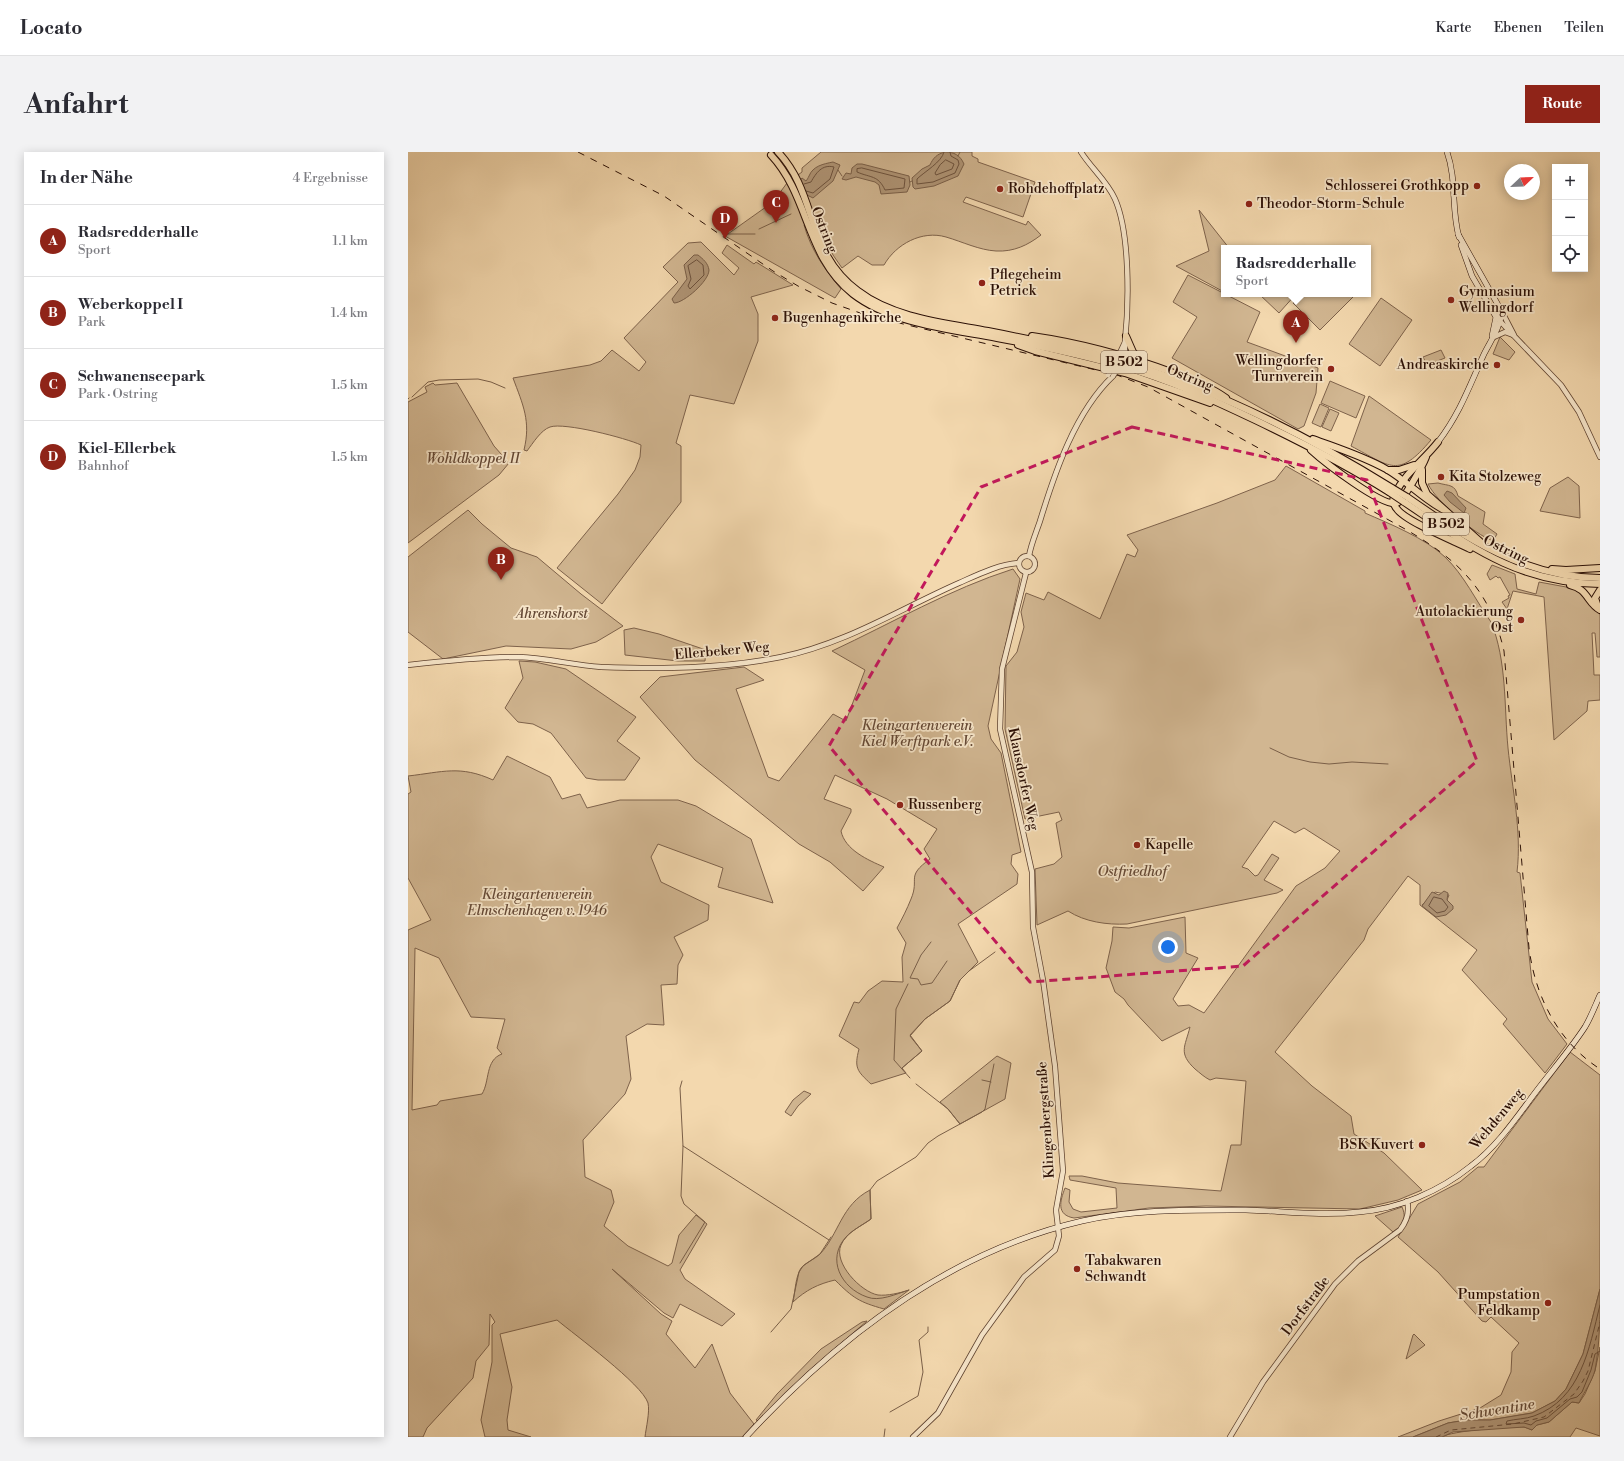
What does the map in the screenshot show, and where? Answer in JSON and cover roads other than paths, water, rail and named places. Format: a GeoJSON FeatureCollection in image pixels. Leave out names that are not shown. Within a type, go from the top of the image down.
{"type":"FeatureCollection","features":[{"type":"Feature","properties":{"kind":"highway","name":"Ostring"},"geometry":{"type":"LineString","coordinates":[[778,152],[790,174],[810,224],[818,252],[830,271],[844,287],[863,301],[882,310],[916,321],[1009,338],[1126,367],[1234,407],[1296,434],[1349,462],[1405,500],[1514,569],[1554,580],[1600,584]]}},
{"type":"Feature","properties":{"kind":"highway","name":"Ostring"},"geometry":{"type":"LineString","coordinates":[[771,155],[790,174]]}},
{"type":"Feature","properties":{"kind":"highway"},"geometry":{"type":"LineString","coordinates":[[1009,338],[1054,339],[1144,363],[1199,383],[1220,394],[1234,407]]}},
{"type":"Feature","properties":{"kind":"highway"},"geometry":{"type":"LineString","coordinates":[[1009,338],[1029,349],[1113,371],[1234,407]]}},
{"type":"Feature","properties":{"kind":"highway"},"geometry":{"type":"LineString","coordinates":[[1126,339],[1135,354],[1144,363]]}},
{"type":"Feature","properties":{"kind":"highway","name":"Ostring"},"geometry":{"type":"LineString","coordinates":[[1234,407],[1391,490]]}},
{"type":"Feature","properties":{"kind":"highway"},"geometry":{"type":"LineString","coordinates":[[1296,434],[1343,450],[1387,470],[1431,503],[1444,510]]}},
{"type":"Feature","properties":{"kind":"highway"},"geometry":{"type":"LineString","coordinates":[[1438,442],[1403,482],[1395,494],[1394,504],[1399,512],[1422,525],[1470,549],[1485,551]]}},
{"type":"Feature","properties":{"kind":"highway"},"geometry":{"type":"LineString","coordinates":[[1304,444],[1353,482],[1381,500],[1394,504],[1400,501],[1419,465]]}},
{"type":"Feature","properties":{"kind":"highway"},"geometry":{"type":"LineString","coordinates":[[1387,470],[1403,470],[1419,465]]}},
{"type":"Feature","properties":{"kind":"highway"},"geometry":{"type":"LineString","coordinates":[[1419,465],[1423,487],[1485,551]]}},
{"type":"Feature","properties":{"kind":"highway","name":"Ostring"},"geometry":{"type":"LineString","coordinates":[[1485,551],[1532,568],[1575,576],[1600,578]]}},
{"type":"Feature","properties":{"kind":"highway"},"geometry":{"type":"LineString","coordinates":[[1532,568],[1566,570],[1600,568]]}},
{"type":"Feature","properties":{"kind":"highway"},"geometry":{"type":"LineString","coordinates":[[1554,580],[1581,589],[1600,610]]}},
{"type":"Feature","properties":{"kind":"highway"},"geometry":{"type":"LineString","coordinates":[[1600,590],[1595,599],[1600,610]]}},
{"type":"Feature","properties":{"kind":"main road"},"geometry":{"type":"LineString","coordinates":[[1447,152],[1452,170],[1458,234],[1472,276],[1496,317],[1491,338]]}},
{"type":"Feature","properties":{"kind":"main road"},"geometry":{"type":"LineString","coordinates":[[1438,442],[1464,401],[1491,338],[1501,322],[1502,312],[1458,234]]}},
{"type":"Feature","properties":{"kind":"main road","name":"Wehdenweg"},"geometry":{"type":"LineString","coordinates":[[746,1437],[805,1376],[853,1335],[922,1287],[977,1258],[1016,1241],[1058,1227],[1094,1219],[1145,1212],[1245,1210],[1335,1213],[1372,1211],[1407,1201],[1457,1177],[1485,1155],[1503,1135],[1582,1031],[1600,995]]}},
{"type":"Feature","properties":{"kind":"street","name":"Klausdorfer Weg"},"geometry":{"type":"LineString","coordinates":[[1032,872],[1000,729],[1002,669],[1026,573],[1031,572],[1036,566],[1035,560],[1029,556],[1062,458],[1090,404],[1106,382],[1126,349],[1127,283],[1124,248],[1117,205],[1111,191],[1081,152]]}},
{"type":"Feature","properties":{"kind":"street"},"geometry":{"type":"LineString","coordinates":[[1514,335],[1502,312],[1496,317],[1557,381],[1571,399],[1600,457]]}},
{"type":"Feature","properties":{"kind":"street"},"geometry":{"type":"LineString","coordinates":[[1491,338],[1499,333],[1505,332],[1514,335]]}},
{"type":"Feature","properties":{"kind":"street"},"geometry":{"type":"LineString","coordinates":[[1026,573],[1021,570],[1019,563],[1022,558],[1029,556]]}},
{"type":"Feature","properties":{"kind":"street","name":"Ellerbeker Weg"},"geometry":{"type":"LineString","coordinates":[[408,665],[517,657],[600,666],[693,668],[764,660],[799,653],[831,643],[861,631],[976,576],[1019,563]]}},
{"type":"Feature","properties":{"kind":"street","name":"Klingenbergstraße"},"geometry":{"type":"LineString","coordinates":[[913,1437],[938,1413],[982,1335],[1024,1277],[1055,1250],[1059,1236],[1056,1210],[1063,1171],[1057,1091],[1043,980],[1033,927],[1032,872]]}},
{"type":"Feature","properties":{"kind":"street","name":"Dorfstraße"},"geometry":{"type":"LineString","coordinates":[[1230,1437],[1263,1382],[1335,1284],[1358,1261],[1400,1230],[1404,1225],[1408,1214],[1407,1201]]}},
{"type":"Feature","properties":{"kind":"water"},"geometry":{"type":"Polygon","coordinates":[[[945,152],[961,158],[964,164],[958,176],[934,186],[915,189],[913,187],[912,178],[922,169],[930,165],[932,160],[945,152]]]}},
{"type":"Feature","properties":{"kind":"water"},"geometry":{"type":"Polygon","coordinates":[[[833,162],[840,165],[833,181],[813,198],[807,195],[796,195],[794,188],[802,178],[806,181],[813,170],[822,165],[833,162]]]}},
{"type":"Feature","properties":{"kind":"water"},"geometry":{"type":"Polygon","coordinates":[[[857,164],[909,176],[910,185],[907,192],[881,194],[879,185],[875,182],[856,177],[846,180],[842,179],[846,173],[851,174],[852,168],[857,164]]]}},
{"type":"Feature","properties":{"kind":"water"},"geometry":{"type":"Polygon","coordinates":[[[694,255],[698,255],[706,263],[709,270],[708,275],[695,291],[684,299],[674,303],[672,299],[687,279],[684,265],[694,255]]]}},
{"type":"Feature","properties":{"kind":"water"},"geometry":{"type":"Polygon","coordinates":[[[1447,491],[1452,493],[1466,508],[1464,513],[1444,495],[1447,491]]]}},
{"type":"Feature","properties":{"kind":"water"},"geometry":{"type":"Polygon","coordinates":[[[1444,891],[1448,893],[1447,900],[1453,906],[1453,909],[1446,915],[1436,917],[1422,906],[1432,892],[1439,895],[1444,891]]]}},
{"type":"Feature","properties":{"kind":"water"},"geometry":{"type":"Polygon","coordinates":[[[1600,1289],[1600,1320],[1597,1360],[1594,1374],[1579,1403],[1572,1402],[1549,1422],[1537,1425],[1532,1430],[1524,1427],[1453,1432],[1442,1437],[1413,1437],[1448,1423],[1466,1420],[1490,1420],[1532,1413],[1555,1401],[1566,1389],[1583,1354],[1600,1289]]]}},
{"type":"Feature","properties":{"kind":"waterway"},"geometry":{"type":"LineString","coordinates":[[958,156],[960,152]]}},
{"type":"Feature","properties":{"kind":"waterway"},"geometry":{"type":"LineString","coordinates":[[838,170],[842,176]]}},
{"type":"Feature","properties":{"kind":"waterway"},"geometry":{"type":"LineString","coordinates":[[759,229],[791,214]]}},
{"type":"Feature","properties":{"kind":"waterway"},"geometry":{"type":"LineString","coordinates":[[728,234],[755,234]]}},
{"type":"Feature","properties":{"kind":"waterway"},"geometry":{"type":"LineString","coordinates":[[412,397],[428,382],[439,380],[478,379],[491,382],[505,388]]}},
{"type":"Feature","properties":{"kind":"waterway"},"geometry":{"type":"LineString","coordinates":[[1270,748],[1289,757],[1310,762],[1329,764],[1352,762],[1388,764]]}},
{"type":"Feature","properties":{"kind":"waterway"},"geometry":{"type":"LineString","coordinates":[[931,942],[921,955],[910,978],[918,979],[921,985],[932,983],[947,961]]}},
{"type":"Feature","properties":{"kind":"waterway"},"geometry":{"type":"LineString","coordinates":[[902,1068],[922,1051],[910,1036],[925,1019],[950,1001],[960,980],[969,971],[995,952]]}},
{"type":"Feature","properties":{"kind":"waterway"},"geometry":{"type":"LineString","coordinates":[[908,984],[896,1009],[894,1060],[910,1078]]}},
{"type":"Feature","properties":{"kind":"waterway"},"geometry":{"type":"LineString","coordinates":[[960,1124],[985,1109],[994,1064]]}},
{"type":"Feature","properties":{"kind":"waterway"},"geometry":{"type":"LineString","coordinates":[[982,1080],[991,1082]]}},
{"type":"Feature","properties":{"kind":"waterway"},"geometry":{"type":"LineString","coordinates":[[680,1263],[705,1222],[684,1204],[681,1196],[683,1146],[680,1088],[682,1081]]}},
{"type":"Feature","properties":{"kind":"waterway"},"geometry":{"type":"LineString","coordinates":[[909,1290],[877,1299],[858,1293],[850,1287],[839,1272],[837,1254],[840,1246],[848,1234],[871,1219],[870,1190],[877,1181],[916,1157],[928,1143],[938,1136],[960,1124],[948,1109],[916,1084]]}},
{"type":"Feature","properties":{"kind":"waterway"},"geometry":{"type":"LineString","coordinates":[[683,1146],[829,1240]]}},
{"type":"Feature","properties":{"kind":"waterway"},"geometry":{"type":"LineString","coordinates":[[771,1332],[791,1309],[799,1272],[803,1266],[820,1254],[831,1237]]}},
{"type":"Feature","properties":{"kind":"waterway"},"geometry":{"type":"LineString","coordinates":[[890,1412],[918,1396],[923,1372],[919,1340],[928,1332],[928,1327]]}},
{"type":"Feature","properties":{"kind":"waterway"},"geometry":{"type":"LineString","coordinates":[[884,1437],[885,1429]]}},
{"type":"Feature","properties":{"kind":"railway"},"geometry":{"type":"LineString","coordinates":[[578,152],[664,196],[773,271],[798,286],[832,303],[863,314],[1117,375],[1148,387],[1405,529],[1424,540],[1455,564],[1469,578],[1490,610],[1498,629],[1504,651],[1529,948],[1532,966],[1543,1000],[1561,1032],[1585,1058],[1600,1069]]}},
{"type":"Feature","properties":{"kind":"place","name":"Schlosserei Grothkopp"},"geometry":{"type":"Point","coordinates":[1477,186]}},
{"type":"Feature","properties":{"kind":"place","name":"Rohdehoffplatz"},"geometry":{"type":"Point","coordinates":[1000,189]}},
{"type":"Feature","properties":{"kind":"place","name":"Theodor-Storm-Schule"},"geometry":{"type":"Point","coordinates":[1249,204]}},
{"type":"Feature","properties":{"kind":"place","name":"Schwanenseepark"},"geometry":{"type":"Point","coordinates":[776,223]}},
{"type":"Feature","properties":{"kind":"place","name":"Kiel-Ellerbek"},"geometry":{"type":"Point","coordinates":[725,239]}},
{"type":"Feature","properties":{"kind":"place","name":"Pflegeheim Petrick"},"geometry":{"type":"Point","coordinates":[982,283]}},
{"type":"Feature","properties":{"kind":"place","name":"Gymnasium Wellingdorf"},"geometry":{"type":"Point","coordinates":[1451,300]}},
{"type":"Feature","properties":{"kind":"place","name":"Bugenhagenkirche"},"geometry":{"type":"Point","coordinates":[775,318]}},
{"type":"Feature","properties":{"kind":"place","name":"Radsredderhalle"},"geometry":{"type":"Point","coordinates":[1296,343]}},
{"type":"Feature","properties":{"kind":"place","name":"Andreaskirche"},"geometry":{"type":"Point","coordinates":[1497,365]}},
{"type":"Feature","properties":{"kind":"place","name":"Wellingdorfer Turnverein"},"geometry":{"type":"Point","coordinates":[1331,369]}},
{"type":"Feature","properties":{"kind":"place","name":"Kita Stolzeweg"},"geometry":{"type":"Point","coordinates":[1441,477]}},
{"type":"Feature","properties":{"kind":"place","name":"Weberkoppel I"},"geometry":{"type":"Point","coordinates":[501,580]}},
{"type":"Feature","properties":{"kind":"place","name":"Autolackierung Ost"},"geometry":{"type":"Point","coordinates":[1521,620]}},
{"type":"Feature","properties":{"kind":"place","name":"Russenberg"},"geometry":{"type":"Point","coordinates":[900,805]}},
{"type":"Feature","properties":{"kind":"place","name":"Kapelle"},"geometry":{"type":"Point","coordinates":[1137,845]}},
{"type":"Feature","properties":{"kind":"place","name":"BSK Kuvert"},"geometry":{"type":"Point","coordinates":[1422,1145]}},
{"type":"Feature","properties":{"kind":"place","name":"Tabakwaren Schwandt"},"geometry":{"type":"Point","coordinates":[1077,1269]}},
{"type":"Feature","properties":{"kind":"place","name":"Pumpstation Feldkamp"},"geometry":{"type":"Point","coordinates":[1548,1303]}},
{"type":"Feature","properties":{"kind":"park label","name":"Wohldkoppel II"},"geometry":{"type":"Point","coordinates":[473,459]}},
{"type":"Feature","properties":{"kind":"park label","name":"Ahrenshorst"},"geometry":{"type":"Point","coordinates":[552,614]}},
{"type":"Feature","properties":{"kind":"park label","name":"Kleingartenverein Kiel Werftpark e.V."},"geometry":{"type":"Point","coordinates":[917,734]}},
{"type":"Feature","properties":{"kind":"park label","name":"Ostfriedhof"},"geometry":{"type":"Point","coordinates":[1132,872]}},
{"type":"Feature","properties":{"kind":"park label","name":"Kleingartenverein Elmschenhagen v. 1946"},"geometry":{"type":"Point","coordinates":[537,904]}},
{"type":"Feature","properties":{"kind":"water label","name":"Schwentine"},"geometry":{"type":"Point","coordinates":[1497,1410]}}]}
